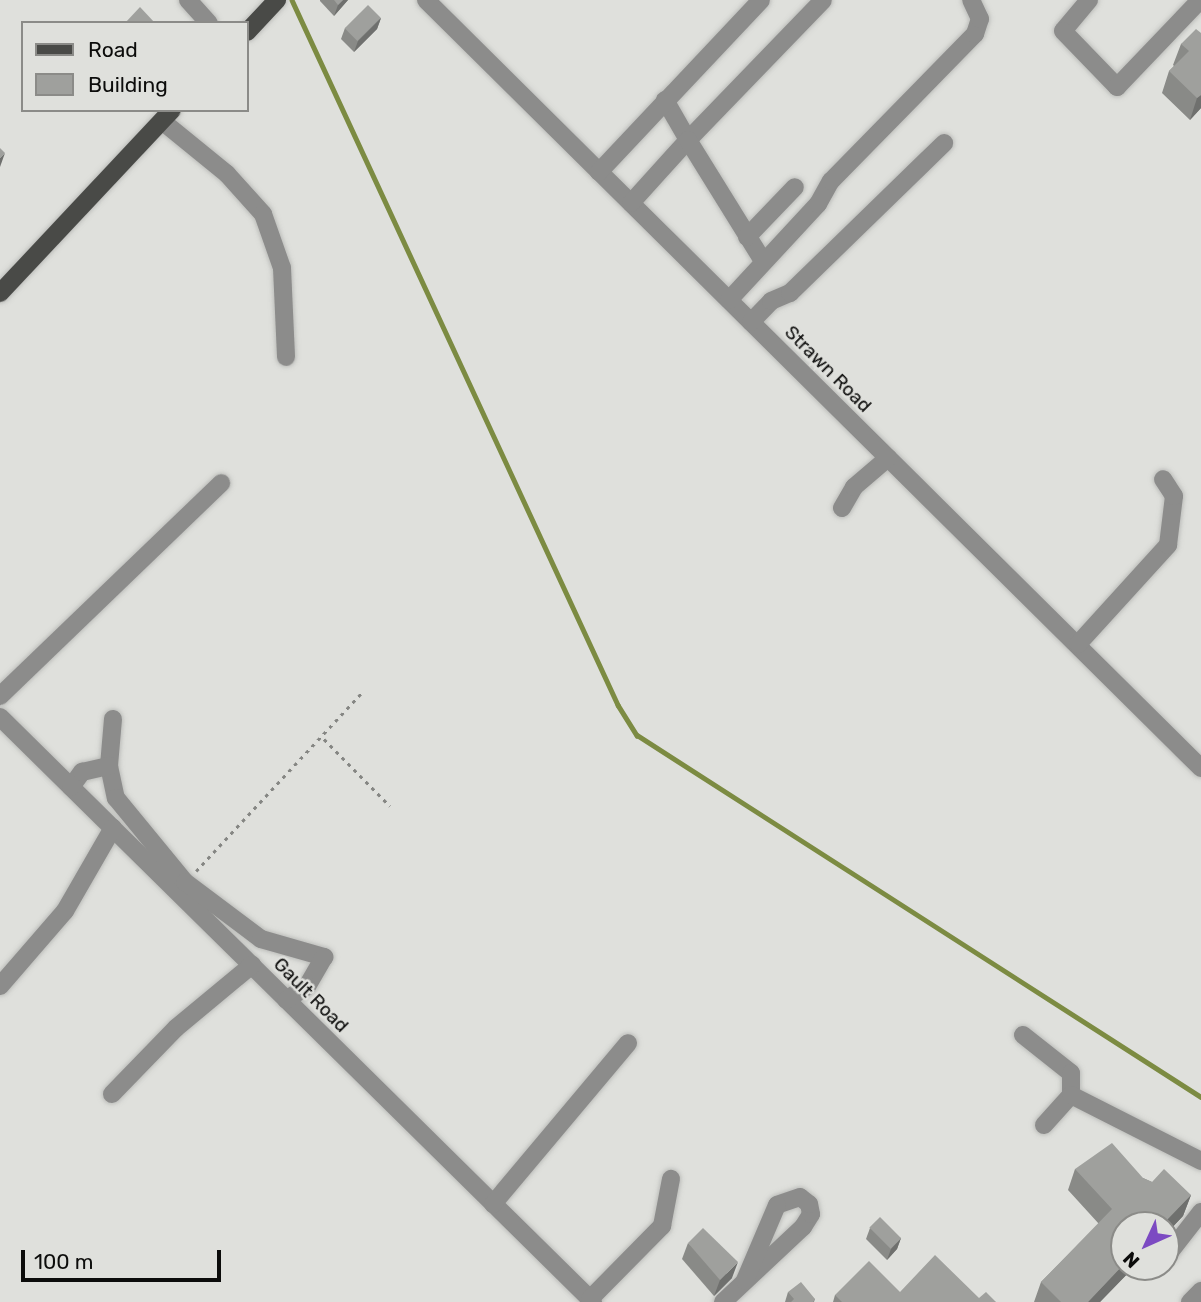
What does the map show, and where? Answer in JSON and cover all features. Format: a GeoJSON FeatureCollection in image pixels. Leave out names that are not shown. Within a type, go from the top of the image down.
{"type":"FeatureCollection","features":[{"type":"Feature","properties":{"kind":"main road"},"geometry":{"type":"LineString","coordinates":[[248,31],[277,0]]}},
{"type":"Feature","properties":{"kind":"main road"},"geometry":{"type":"LineString","coordinates":[[0,293],[167,115]]}},
{"type":"Feature","properties":{"kind":"street"},"geometry":{"type":"LineString","coordinates":[[188,0],[207,21]]}},
{"type":"Feature","properties":{"kind":"street","name":"Strawn Road"},"geometry":{"type":"LineString","coordinates":[[426,0],[1201,768]]}},
{"type":"Feature","properties":{"kind":"street"},"geometry":{"type":"LineString","coordinates":[[599,172],[761,0]]}},
{"type":"Feature","properties":{"kind":"street"},"geometry":{"type":"LineString","coordinates":[[631,204],[688,140],[823,0]]}},
{"type":"Feature","properties":{"kind":"street"},"geometry":{"type":"LineString","coordinates":[[729,300],[818,204],[831,181],[975,34],[980,19],[971,0]]}},
{"type":"Feature","properties":{"kind":"street"},"geometry":{"type":"LineString","coordinates":[[1089,0],[1063,31],[1117,87],[1200,0]]}},
{"type":"Feature","properties":{"kind":"street"},"geometry":{"type":"LineString","coordinates":[[665,100],[763,261]]}},
{"type":"Feature","properties":{"kind":"street"},"geometry":{"type":"LineString","coordinates":[[167,115],[263,214],[282,268],[286,357]]}},
{"type":"Feature","properties":{"kind":"street"},"geometry":{"type":"LineString","coordinates":[[751,322],[771,301],[790,293],[944,143]]}},
{"type":"Feature","properties":{"kind":"street"},"geometry":{"type":"LineString","coordinates":[[747,237],[795,187]]}},
{"type":"Feature","properties":{"kind":"street"},"geometry":{"type":"LineString","coordinates":[[842,508],[854,487],[888,457]]}},
{"type":"Feature","properties":{"kind":"street"},"geometry":{"type":"LineString","coordinates":[[1078,644],[1168,545],[1174,496],[1163,479]]}},
{"type":"Feature","properties":{"kind":"street"},"geometry":{"type":"LineString","coordinates":[[0,696],[221,483]]}},
{"type":"Feature","properties":{"kind":"street","name":"Gault Road"},"geometry":{"type":"LineString","coordinates":[[0,717],[591,1301]]}},
{"type":"Feature","properties":{"kind":"street"},"geometry":{"type":"LineString","coordinates":[[113,719],[109,766],[116,798],[185,883],[261,939],[324,957],[307,986],[286,1000]]}},
{"type":"Feature","properties":{"kind":"street"},"geometry":{"type":"LineString","coordinates":[[71,787],[82,772],[109,766]]}},
{"type":"Feature","properties":{"kind":"street"},"geometry":{"type":"LineString","coordinates":[[0,986],[65,911],[113,828]]}},
{"type":"Feature","properties":{"kind":"street"},"geometry":{"type":"LineString","coordinates":[[112,1094],[176,1028],[252,965]]}},
{"type":"Feature","properties":{"kind":"street"},"geometry":{"type":"LineString","coordinates":[[1023,1035],[1071,1073],[1070,1095],[1044,1125]]}},
{"type":"Feature","properties":{"kind":"street"},"geometry":{"type":"LineString","coordinates":[[494,1204],[628,1043]]}},
{"type":"Feature","properties":{"kind":"street"},"geometry":{"type":"LineString","coordinates":[[1070,1095],[1201,1161]]}},
{"type":"Feature","properties":{"kind":"street"},"geometry":{"type":"LineString","coordinates":[[591,1301],[663,1226],[671,1179]]}},
{"type":"Feature","properties":{"kind":"street"},"geometry":{"type":"LineString","coordinates":[[723,1302],[803,1227],[811,1214],[809,1204],[800,1198],[777,1205],[746,1280]]}},
{"type":"Feature","properties":{"kind":"street"},"geometry":{"type":"LineString","coordinates":[[1180,1239],[1201,1212]]}},
{"type":"Feature","properties":{"kind":"street"},"geometry":{"type":"LineString","coordinates":[[1190,1302],[1201,1291]]}},
{"type":"Feature","properties":{"kind":"path"},"geometry":{"type":"LineString","coordinates":[[185,883],[324,738],[363,691]]}},
{"type":"Feature","properties":{"kind":"path"},"geometry":{"type":"LineString","coordinates":[[324,738],[390,806]]}},
{"type":"Feature","properties":{"kind":"building"},"geometry":{"type":"Polygon","coordinates":[[[368,5],[381,18],[357,41],[345,28],[368,5]]]}},
{"type":"Feature","properties":{"kind":"building"},"geometry":{"type":"Polygon","coordinates":[[[140,7],[153,21],[127,21],[140,7]]]}},
{"type":"Feature","properties":{"kind":"building"},"geometry":{"type":"Polygon","coordinates":[[[1196,29],[1201,33],[1201,95],[1197,98],[1169,71],[1189,51],[1181,44],[1196,29]]]}},
{"type":"Feature","properties":{"kind":"building"},"geometry":{"type":"Polygon","coordinates":[[[1112,1143],[1143,1178],[1152,1182],[1164,1169],[1191,1195],[1176,1211],[1110,1211],[1112,1209],[1075,1169],[1112,1143]]]}},
{"type":"Feature","properties":{"kind":"building"},"geometry":{"type":"Polygon","coordinates":[[[1110,1211],[1110,1279],[1088,1302],[1061,1302],[1041,1282],[1110,1211]]]}},
{"type":"Feature","properties":{"kind":"building"},"geometry":{"type":"Polygon","coordinates":[[[880,1217],[901,1238],[891,1249],[869,1228],[880,1217]]]}},
{"type":"Feature","properties":{"kind":"building"},"geometry":{"type":"Polygon","coordinates":[[[703,1228],[738,1262],[720,1280],[688,1243],[703,1228]]]}},
{"type":"Feature","properties":{"kind":"building"},"geometry":{"type":"Polygon","coordinates":[[[935,1255],[979,1298],[986,1292],[996,1302],[842,1302],[835,1295],[869,1261],[900,1292],[935,1255]]]}},
{"type":"Feature","properties":{"kind":"building"},"geometry":{"type":"Polygon","coordinates":[[[801,1282],[815,1299],[813,1302],[791,1302],[794,1299],[788,1292],[801,1282]]]}},
{"type":"Feature","properties":{"kind":"waterway"},"geometry":{"type":"LineString","coordinates":[[292,0],[618,705],[637,735],[1201,1097]]}}]}
